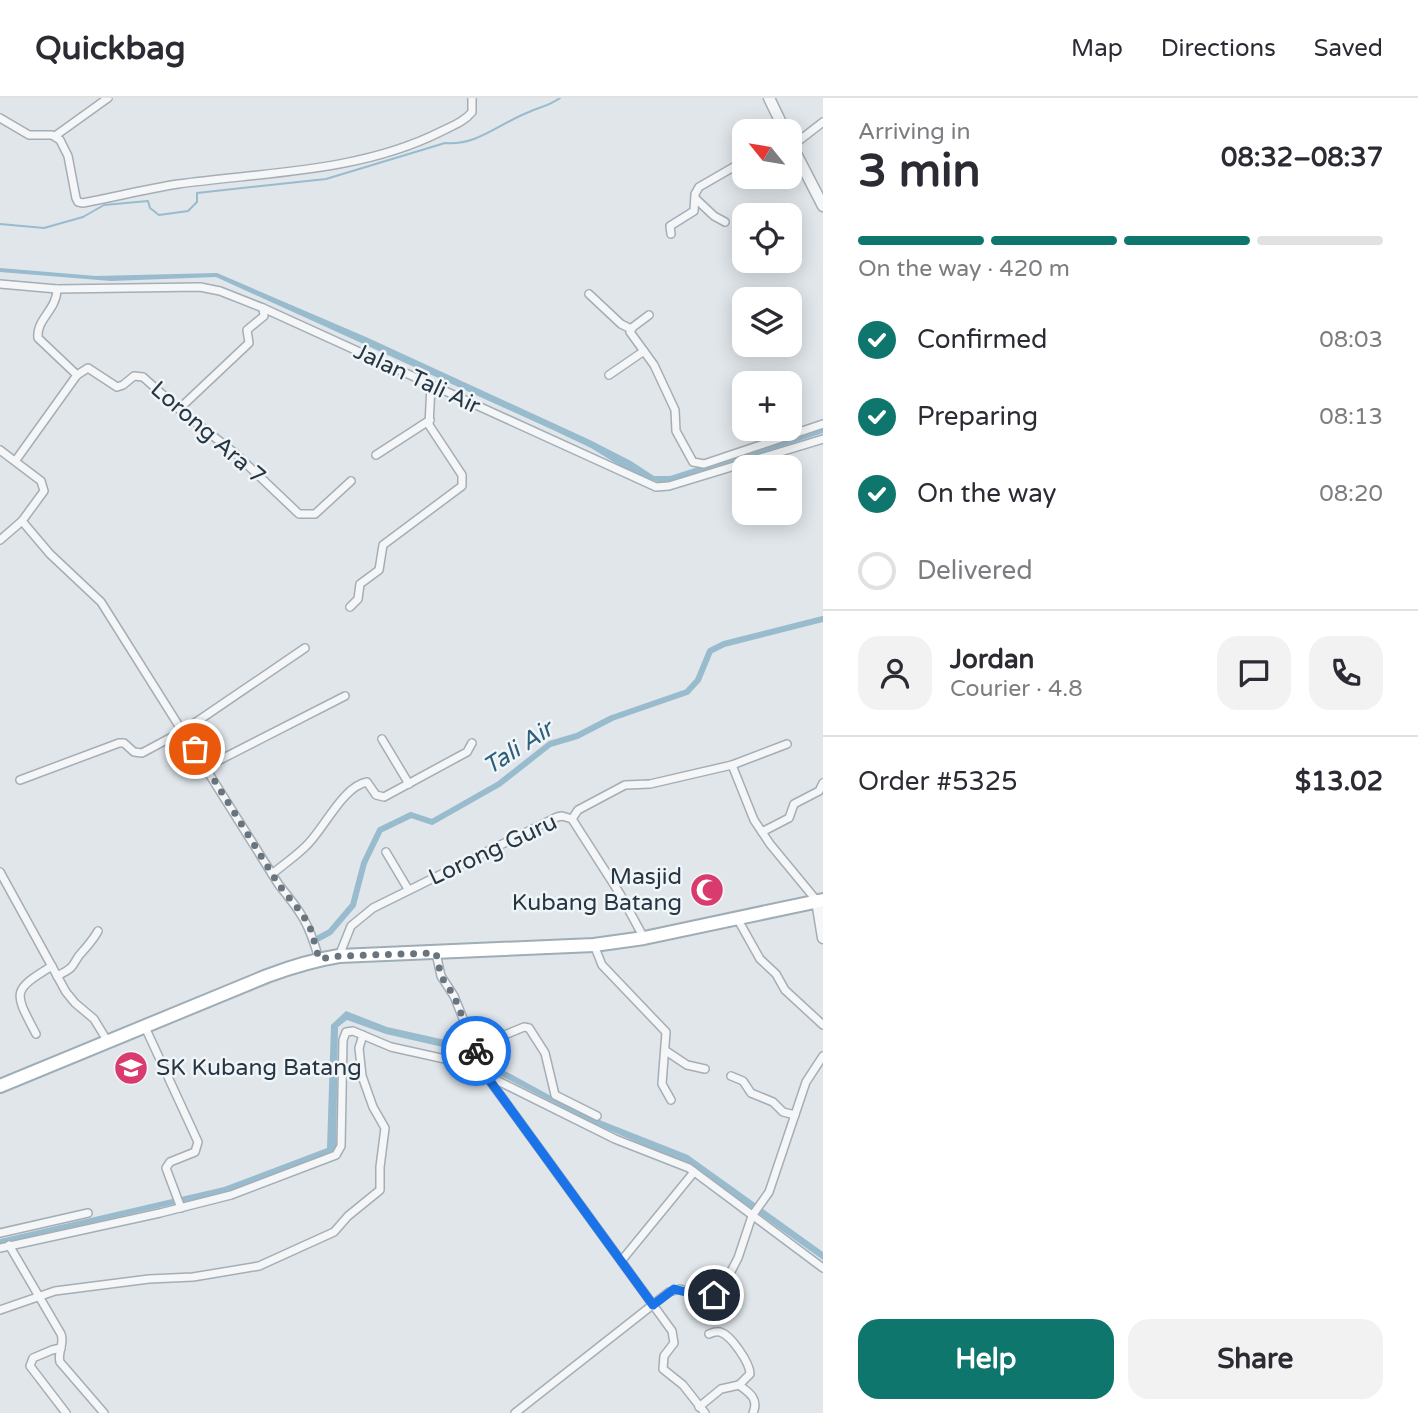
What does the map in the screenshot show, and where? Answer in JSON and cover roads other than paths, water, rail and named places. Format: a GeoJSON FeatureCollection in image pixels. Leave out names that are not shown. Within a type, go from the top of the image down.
{"type":"FeatureCollection","features":[{"type":"Feature","properties":{"kind":"main road"},"geometry":{"type":"LineString","coordinates":[[0,1086],[298,964],[319,959],[594,946],[820,901]]}},
{"type":"Feature","properties":{"kind":"street"},"geometry":{"type":"LineString","coordinates":[[55,136],[108,98]]}},
{"type":"Feature","properties":{"kind":"street"},"geometry":{"type":"LineString","coordinates":[[0,118],[29,135],[55,136],[60,140],[68,156],[76,200],[83,203],[175,185],[298,171],[401,149],[465,120],[472,112],[472,98]]}},
{"type":"Feature","properties":{"kind":"street"},"geometry":{"type":"LineString","coordinates":[[769,98],[779,119]]}},
{"type":"Feature","properties":{"kind":"street"},"geometry":{"type":"LineString","coordinates":[[802,136],[823,122]]}},
{"type":"Feature","properties":{"kind":"street"},"geometry":{"type":"LineString","coordinates":[[802,165],[823,206]]}},
{"type":"Feature","properties":{"kind":"street"},"geometry":{"type":"LineString","coordinates":[[671,234],[670,226],[694,211],[699,187],[732,168]]}},
{"type":"Feature","properties":{"kind":"street"},"geometry":{"type":"LineString","coordinates":[[695,199],[725,222]]}},
{"type":"Feature","properties":{"kind":"street","name":"Jalan Tali Air"},"geometry":{"type":"LineString","coordinates":[[0,284],[57,289],[200,287],[220,291],[263,308],[656,487],[669,486],[823,439]]}},
{"type":"Feature","properties":{"kind":"street"},"geometry":{"type":"LineString","coordinates":[[16,460],[77,374],[38,338],[40,326],[57,299],[57,289]]}},
{"type":"Feature","properties":{"kind":"street"},"geometry":{"type":"LineString","coordinates":[[589,294],[621,324],[631,329]]}},
{"type":"Feature","properties":{"kind":"street"},"geometry":{"type":"LineString","coordinates":[[179,409],[249,343],[247,331],[263,317],[263,308]]}},
{"type":"Feature","properties":{"kind":"street"},"geometry":{"type":"LineString","coordinates":[[631,329],[649,315]]}},
{"type":"Feature","properties":{"kind":"street"},"geometry":{"type":"LineString","coordinates":[[631,329],[632,336],[654,365],[675,410],[676,431],[690,458],[698,464],[823,424]]}},
{"type":"Feature","properties":{"kind":"street"},"geometry":{"type":"LineString","coordinates":[[609,375],[644,351]]}},
{"type":"Feature","properties":{"kind":"street","name":"Lorong Ara 7"},"geometry":{"type":"LineString","coordinates":[[77,374],[88,368],[117,387],[140,375],[237,455],[299,514],[316,514],[351,481]]}},
{"type":"Feature","properties":{"kind":"street"},"geometry":{"type":"LineString","coordinates":[[350,607],[358,599],[360,584],[379,570],[383,545],[462,486],[463,475],[431,431],[431,386]]}},
{"type":"Feature","properties":{"kind":"street"},"geometry":{"type":"LineString","coordinates":[[376,455],[429,420]]}},
{"type":"Feature","properties":{"kind":"street"},"geometry":{"type":"LineString","coordinates":[[0,450],[16,460],[44,485],[41,496],[22,521],[0,540]]}},
{"type":"Feature","properties":{"kind":"street"},"geometry":{"type":"LineString","coordinates":[[22,521],[50,554],[101,602],[272,874],[303,915],[311,930],[319,959]]}},
{"type":"Feature","properties":{"kind":"street"},"geometry":{"type":"LineString","coordinates":[[20,780],[119,743],[124,743],[134,752],[142,753],[183,731],[305,648]]}},
{"type":"Feature","properties":{"kind":"street"},"geometry":{"type":"LineString","coordinates":[[206,767],[345,696]]}},
{"type":"Feature","properties":{"kind":"street"},"geometry":{"type":"LineString","coordinates":[[382,739],[409,784]]}},
{"type":"Feature","properties":{"kind":"street"},"geometry":{"type":"LineString","coordinates":[[272,874],[306,846],[359,784],[367,782],[376,794],[384,797],[467,752],[472,743]]}},
{"type":"Feature","properties":{"kind":"street","name":"Lorong Guru"},"geometry":{"type":"LineString","coordinates":[[339,956],[346,935],[357,919],[408,889],[557,817],[572,819],[578,810],[625,785],[650,784],[732,765],[787,744]]}},
{"type":"Feature","properties":{"kind":"street"},"geometry":{"type":"LineString","coordinates":[[732,765],[749,810],[762,832],[820,901],[823,938]]}},
{"type":"Feature","properties":{"kind":"street"},"geometry":{"type":"LineString","coordinates":[[762,832],[789,818],[793,805],[819,791],[823,783]]}},
{"type":"Feature","properties":{"kind":"street"},"geometry":{"type":"LineString","coordinates":[[572,819],[620,894],[644,938]]}},
{"type":"Feature","properties":{"kind":"street"},"geometry":{"type":"LineString","coordinates":[[386,852],[408,889]]}},
{"type":"Feature","properties":{"kind":"street"},"geometry":{"type":"LineString","coordinates":[[0,872],[3,886],[57,976],[75,1003],[94,1019],[108,1042]]}},
{"type":"Feature","properties":{"kind":"street"},"geometry":{"type":"LineString","coordinates":[[737,918],[760,958],[776,974],[785,990],[823,1025]]}},
{"type":"Feature","properties":{"kind":"street"},"geometry":{"type":"LineString","coordinates":[[57,976],[75,966],[80,953],[91,944],[98,931]]}},
{"type":"Feature","properties":{"kind":"street"},"geometry":{"type":"LineString","coordinates":[[594,946],[602,965],[665,1029],[667,1037],[662,1084],[671,1100]]}},
{"type":"Feature","properties":{"kind":"street"},"geometry":{"type":"LineString","coordinates":[[436,953],[441,976],[454,996],[477,1053],[476,1068]]}},
{"type":"Feature","properties":{"kind":"street"},"geometry":{"type":"LineString","coordinates":[[36,1034],[20,999],[20,990],[24,983],[52,966]]}},
{"type":"Feature","properties":{"kind":"street"},"geometry":{"type":"LineString","coordinates":[[145,1027],[198,1142],[195,1152],[167,1165],[166,1171],[181,1206]]}},
{"type":"Feature","properties":{"kind":"street"},"geometry":{"type":"LineString","coordinates":[[473,1043],[495,1039],[524,1027],[529,1028],[545,1053],[555,1095],[597,1116]]}},
{"type":"Feature","properties":{"kind":"street"},"geometry":{"type":"LineString","coordinates":[[0,1248],[252,1189],[336,1155],[341,1146],[343,1040],[348,1031],[391,1047],[481,1070],[653,1305],[674,1339],[664,1356],[663,1369],[683,1385],[702,1410],[721,1389],[739,1385],[750,1374],[748,1362],[724,1334],[709,1334]]}},
{"type":"Feature","properties":{"kind":"street"},"geometry":{"type":"LineString","coordinates":[[0,1310],[36,1293],[193,1277],[260,1266],[335,1231],[380,1189],[385,1128],[362,1076],[359,1047],[363,1035]]}},
{"type":"Feature","properties":{"kind":"street"},"geometry":{"type":"LineString","coordinates":[[666,1051],[689,1066],[705,1069]]}},
{"type":"Feature","properties":{"kind":"street"},"geometry":{"type":"LineString","coordinates":[[515,1413],[674,1289],[705,1297],[714,1295],[732,1271],[753,1214],[768,1192],[806,1082],[823,1056]]}},
{"type":"Feature","properties":{"kind":"street"},"geometry":{"type":"LineString","coordinates":[[486,1076],[615,1139],[694,1172],[823,1268]]}},
{"type":"Feature","properties":{"kind":"street"},"geometry":{"type":"LineString","coordinates":[[731,1076],[743,1081],[751,1093],[773,1102],[783,1112],[795,1115]]}},
{"type":"Feature","properties":{"kind":"street"},"geometry":{"type":"LineString","coordinates":[[622,1260],[694,1172]]}},
{"type":"Feature","properties":{"kind":"street"},"geometry":{"type":"LineString","coordinates":[[0,1233],[88,1213]]}},
{"type":"Feature","properties":{"kind":"street"},"geometry":{"type":"LineString","coordinates":[[9,1245],[61,1334],[63,1340],[59,1357],[63,1367],[104,1413]]}},
{"type":"Feature","properties":{"kind":"street"},"geometry":{"type":"LineString","coordinates":[[61,1348],[33,1359],[30,1366],[66,1413]]}},
{"type":"Feature","properties":{"kind":"street"},"geometry":{"type":"LineString","coordinates":[[739,1385],[754,1399],[753,1413]]}},
{"type":"Feature","properties":{"kind":"water"},"geometry":{"type":"Polygon","coordinates":[[[0,268],[96,276],[217,273],[366,337],[590,440],[654,476],[670,476],[732,456],[732,463],[661,483],[633,474],[591,448],[553,430],[216,277],[111,281],[0,272],[0,268]]]}},
{"type":"Feature","properties":{"kind":"water"},"geometry":{"type":"Polygon","coordinates":[[[823,427],[823,433],[802,440],[802,434],[823,427]]]}},
{"type":"Feature","properties":{"kind":"water"},"geometry":{"type":"Polygon","coordinates":[[[779,441],[799,441],[756,455],[736,455],[779,441]]]}},
{"type":"Feature","properties":{"kind":"water"},"geometry":{"type":"Polygon","coordinates":[[[346,1011],[387,1027],[450,1041],[602,1121],[688,1155],[823,1252],[823,1260],[690,1165],[592,1123],[447,1048],[386,1034],[347,1020],[338,1027],[336,1152],[233,1191],[0,1244],[0,1239],[224,1187],[327,1148],[331,1025],[346,1011]]]}},
{"type":"Feature","properties":{"kind":"waterway"},"geometry":{"type":"LineString","coordinates":[[0,224],[44,228],[83,217],[104,205],[148,201],[150,208],[159,215],[188,211],[197,202],[197,193],[326,179],[445,143],[468,141],[560,98]]}},
{"type":"Feature","properties":{"kind":"waterway","name":"Tali Air"},"geometry":{"type":"LineString","coordinates":[[319,938],[330,932],[353,905],[364,863],[380,830],[411,815],[432,822],[499,784],[550,744],[577,736],[612,718],[687,692],[698,680],[710,651],[724,644],[823,619]]}},
{"type":"Feature","properties":{"kind":"place","name":"Masjid Kubang Batang"},"geometry":{"type":"Point","coordinates":[707,890]}},
{"type":"Feature","properties":{"kind":"place","name":"SK Kubang Batang"},"geometry":{"type":"Point","coordinates":[131,1068]}}]}
